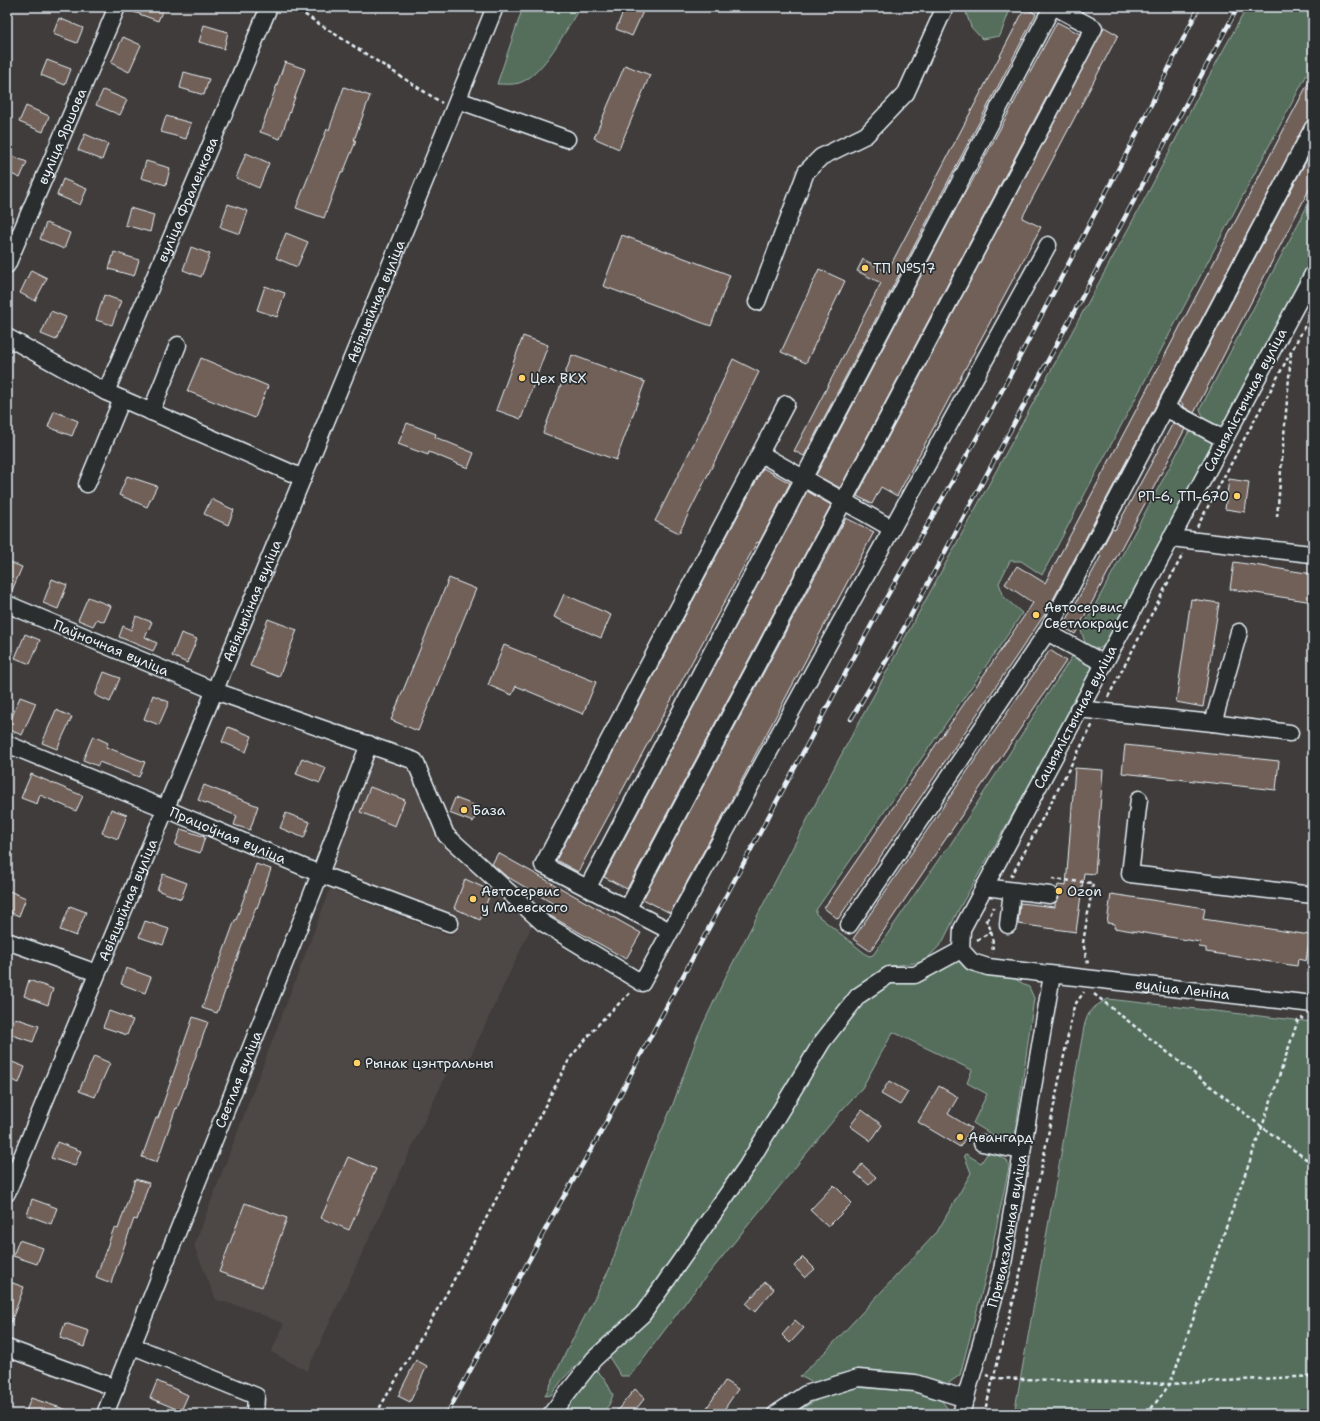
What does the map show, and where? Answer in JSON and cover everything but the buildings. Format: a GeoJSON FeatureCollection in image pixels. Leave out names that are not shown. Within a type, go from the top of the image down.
{"type":"FeatureCollection","features":[{"type":"Feature","properties":{"kind":"street","name":"вуліца Яршова"},"geometry":{"type":"LineString","coordinates":[[7,265],[117,7]]}},
{"type":"Feature","properties":{"kind":"street","name":"вуліца Фраленкова"},"geometry":{"type":"LineString","coordinates":[[106,392],[269,7]]}},
{"type":"Feature","properties":{"kind":"street","name":"Авіяцыйная вуліца"},"geometry":{"type":"LineString","coordinates":[[7,1193],[303,478],[495,7]]}},
{"type":"Feature","properties":{"kind":"street"},"geometry":{"type":"LineString","coordinates":[[756,302],[806,172],[821,157],[866,135],[906,93],[945,7]]}},
{"type":"Feature","properties":{"kind":"street"},"geometry":{"type":"LineString","coordinates":[[588,887],[1052,7]]}},
{"type":"Feature","properties":{"kind":"street"},"geometry":{"type":"LineString","coordinates":[[628,908],[1094,28],[1055,7]]}},
{"type":"Feature","properties":{"kind":"street"},"geometry":{"type":"LineString","coordinates":[[456,105],[567,139]]}},
{"type":"Feature","properties":{"kind":"street"},"geometry":{"type":"LineString","coordinates":[[849,925],[1047,632],[1313,128]]}},
{"type":"Feature","properties":{"kind":"street"},"geometry":{"type":"LineString","coordinates":[[642,982],[1048,245]]}},
{"type":"Feature","properties":{"kind":"street","name":"Сацыялістычная вуліца"},"geometry":{"type":"LineString","coordinates":[[961,950],[962,928],[1078,709],[1313,275]]}},
{"type":"Feature","properties":{"kind":"street"},"geometry":{"type":"LineString","coordinates":[[7,337],[122,400],[303,478]]}},
{"type":"Feature","properties":{"kind":"street"},"geometry":{"type":"LineString","coordinates":[[151,412],[178,346]]}},
{"type":"Feature","properties":{"kind":"street"},"geometry":{"type":"LineString","coordinates":[[87,484],[122,400]]}},
{"type":"Feature","properties":{"kind":"street"},"geometry":{"type":"LineString","coordinates":[[670,931],[588,887],[543,865],[786,404]]}},
{"type":"Feature","properties":{"kind":"street"},"geometry":{"type":"LineString","coordinates":[[1165,408],[1224,439]]}},
{"type":"Feature","properties":{"kind":"street"},"geometry":{"type":"LineString","coordinates":[[761,454],[891,528]]}},
{"type":"Feature","properties":{"kind":"street"},"geometry":{"type":"LineString","coordinates":[[1171,538],[1188,544],[1310,554]]}},
{"type":"Feature","properties":{"kind":"street","name":"Паўночная вуліца"},"geometry":{"type":"LineString","coordinates":[[7,604],[215,691],[415,761],[446,835],[543,923],[642,982]]}},
{"type":"Feature","properties":{"kind":"street"},"geometry":{"type":"LineString","coordinates":[[1047,632],[1103,663]]}},
{"type":"Feature","properties":{"kind":"street"},"geometry":{"type":"LineString","coordinates":[[1213,723],[1239,632]]}},
{"type":"Feature","properties":{"kind":"street"},"geometry":{"type":"LineString","coordinates":[[1078,709],[1213,723],[1290,733]]}},
{"type":"Feature","properties":{"kind":"street","name":"Працоўная вуліца"},"geometry":{"type":"LineString","coordinates":[[7,744],[320,874],[450,923]]}},
{"type":"Feature","properties":{"kind":"street","name":"Светлая вуліца"},"geometry":{"type":"LineString","coordinates":[[105,1414],[320,874],[369,744]]}},
{"type":"Feature","properties":{"kind":"street"},"geometry":{"type":"LineString","coordinates":[[1139,799],[1130,874],[1313,895]]}},
{"type":"Feature","properties":{"kind":"street"},"geometry":{"type":"LineString","coordinates":[[984,887],[1050,895]]}},
{"type":"Feature","properties":{"kind":"street"},"geometry":{"type":"LineString","coordinates":[[1008,890],[1008,925]]}},
{"type":"Feature","properties":{"kind":"street"},"geometry":{"type":"LineString","coordinates":[[7,941],[97,973]]}},
{"type":"Feature","properties":{"kind":"street"},"geometry":{"type":"LineString","coordinates":[[551,1414],[594,1359],[643,1314],[747,1166],[822,1042],[858,996],[889,974],[915,974],[961,950],[972,962],[988,967],[1052,974]]}},
{"type":"Feature","properties":{"kind":"street","name":"вуліца Леніна"},"geometry":{"type":"LineString","coordinates":[[1052,974],[1310,1010]]}},
{"type":"Feature","properties":{"kind":"street","name":"Прывакзальная вуліца"},"geometry":{"type":"LineString","coordinates":[[964,1406],[1002,1270],[1052,974]]}},
{"type":"Feature","properties":{"kind":"street"},"geometry":{"type":"LineString","coordinates":[[982,1143],[1022,1151]]}},
{"type":"Feature","properties":{"kind":"street"},"geometry":{"type":"LineString","coordinates":[[132,1346],[256,1396],[255,1414]]}},
{"type":"Feature","properties":{"kind":"street"},"geometry":{"type":"LineString","coordinates":[[7,1348],[116,1388]]}},
{"type":"Feature","properties":{"kind":"street"},"geometry":{"type":"LineString","coordinates":[[776,1414],[806,1394],[858,1378],[915,1383],[964,1406]]}},
{"type":"Feature","properties":{"kind":"path"},"geometry":{"type":"LineString","coordinates":[[293,7],[456,105]]}},
{"type":"Feature","properties":{"kind":"path"},"geometry":{"type":"LineString","coordinates":[[1108,698],[1188,544],[1313,311]]}},
{"type":"Feature","properties":{"kind":"path"},"geometry":{"type":"LineString","coordinates":[[1277,516],[1291,351]]}},
{"type":"Feature","properties":{"kind":"path"},"geometry":{"type":"LineString","coordinates":[[987,921],[1008,890],[1012,875],[1094,723]]}},
{"type":"Feature","properties":{"kind":"path"},"geometry":{"type":"LineString","coordinates":[[1012,875],[1019,876]]}},
{"type":"Feature","properties":{"kind":"path"},"geometry":{"type":"LineString","coordinates":[[1049,879],[1093,883],[1083,943],[1090,969]]}},
{"type":"Feature","properties":{"kind":"path"},"geometry":{"type":"LineString","coordinates":[[979,919],[987,921],[992,931],[994,945],[991,956]]}},
{"type":"Feature","properties":{"kind":"path"},"geometry":{"type":"LineString","coordinates":[[376,1414],[448,1291],[570,1058],[602,1019],[642,982]]}},
{"type":"Feature","properties":{"kind":"path"},"geometry":{"type":"LineString","coordinates":[[984,1414],[1019,1279],[1074,1006],[1084,994],[1085,987]]}},
{"type":"Feature","properties":{"kind":"path"},"geometry":{"type":"LineString","coordinates":[[1091,992],[1262,1127],[1313,1164]]}},
{"type":"Feature","properties":{"kind":"path"},"geometry":{"type":"LineString","coordinates":[[1147,1414],[1170,1384],[1262,1127],[1298,1020],[1310,1010]]}},
{"type":"Feature","properties":{"kind":"path"},"geometry":{"type":"LineString","coordinates":[[974,1371],[994,1378],[1170,1384],[1313,1376]]}},
{"type":"Feature","properties":{"kind":"shaded area","name":"Рынак цэнтральны"},"geometry":{"type":"Polygon","coordinates":[[[373,750],[416,774],[442,824],[535,919],[466,1066],[453,1060],[307,1371],[271,1352],[284,1324],[243,1307],[216,1300],[194,1246],[330,889],[452,936],[458,920],[324,867],[373,750]]]}},
{"type":"Feature","properties":{"kind":"green space"},"geometry":{"type":"Polygon","coordinates":[[[523,7],[580,7],[554,50],[537,71],[528,79],[519,83],[497,84],[523,7]]]}},
{"type":"Feature","properties":{"kind":"green space"},"geometry":{"type":"Polygon","coordinates":[[[964,7],[1011,7],[1000,36],[982,39],[971,27],[964,7]]]}},
{"type":"Feature","properties":{"kind":"green space"},"geometry":{"type":"Polygon","coordinates":[[[1247,7],[1313,7],[1313,63],[1042,575],[1021,561],[1010,561],[999,583],[1004,597],[1022,613],[816,910],[816,914],[867,955],[873,955],[950,845],[1073,655],[1088,660],[1093,671],[1091,676],[960,907],[942,943],[924,962],[890,966],[845,1003],[806,1053],[735,1169],[635,1313],[599,1342],[563,1379],[551,1395],[545,1396],[609,1270],[649,1160],[673,1104],[698,1035],[726,976],[834,768],[1151,187],[1198,96],[1247,7]]]}},
{"type":"Feature","properties":{"kind":"green space"},"geometry":{"type":"Polygon","coordinates":[[[1313,194],[1313,256],[1228,423],[1220,426],[1204,419],[1200,409],[1313,194]]]}},
{"type":"Feature","properties":{"kind":"green space"},"geometry":{"type":"Polygon","coordinates":[[[1197,431],[1210,437],[1213,449],[1107,645],[1098,649],[1086,645],[1081,631],[1188,433],[1197,431]]]}},
{"type":"Feature","properties":{"kind":"green space"},"geometry":{"type":"Polygon","coordinates":[[[957,958],[963,966],[983,973],[1010,976],[1029,987],[1034,998],[1014,1143],[1004,1142],[973,1123],[987,1094],[967,1083],[972,1070],[893,1032],[862,1088],[841,1111],[688,1299],[630,1376],[621,1376],[609,1357],[627,1336],[830,1040],[860,1006],[886,984],[957,958]]]}},
{"type":"Feature","properties":{"kind":"green space"},"geometry":{"type":"Polygon","coordinates":[[[1108,999],[1313,1022],[1313,1414],[1014,1414],[1084,1027],[1089,1013],[1098,1004],[1108,999]]]}},
{"type":"Feature","properties":{"kind":"green space"},"geometry":{"type":"Polygon","coordinates":[[[989,1151],[1007,1160],[1009,1167],[987,1272],[960,1375],[946,1385],[866,1370],[842,1374],[813,1383],[800,1376],[827,1350],[937,1232],[971,1173],[964,1155],[966,1154],[981,1163],[989,1151]]]}},
{"type":"Feature","properties":{"kind":"green space"},"geometry":{"type":"Polygon","coordinates":[[[597,1371],[605,1379],[613,1395],[609,1405],[601,1414],[554,1414],[587,1373],[597,1371]]]}},
{"type":"Feature","properties":{"kind":"green space"},"geometry":{"type":"Polygon","coordinates":[[[863,1384],[911,1391],[942,1401],[948,1409],[946,1414],[792,1414],[824,1396],[863,1384]]]}},
{"type":"Feature","properties":{"kind":"railway"},"geometry":{"type":"LineString","coordinates":[[447,1414],[553,1215],[599,1136],[639,1058],[881,607],[979,434],[1132,143],[1199,7]]}},
{"type":"Feature","properties":{"kind":"railway"},"geometry":{"type":"LineString","coordinates":[[851,719],[889,656],[1238,7]]}},
{"type":"Feature","properties":{"kind":"place","name":"ТП №517"},"geometry":{"type":"Point","coordinates":[865,268]}},
{"type":"Feature","properties":{"kind":"place","name":"Цех ВКХ"},"geometry":{"type":"Point","coordinates":[522,378]}},
{"type":"Feature","properties":{"kind":"place","name":"РП-6, ТП-670"},"geometry":{"type":"Point","coordinates":[1237,496]}},
{"type":"Feature","properties":{"kind":"place","name":"Автосервис Светлокраус"},"geometry":{"type":"Point","coordinates":[1036,615]}},
{"type":"Feature","properties":{"kind":"place","name":"База"},"geometry":{"type":"Point","coordinates":[464,810]}},
{"type":"Feature","properties":{"kind":"place","name":"Ozon"},"geometry":{"type":"Point","coordinates":[1059,891]}},
{"type":"Feature","properties":{"kind":"place","name":"Автосервис у Маевского"},"geometry":{"type":"Point","coordinates":[473,899]}},
{"type":"Feature","properties":{"kind":"place","name":"Рынак цэнтральны"},"geometry":{"type":"Point","coordinates":[357,1063]}},
{"type":"Feature","properties":{"kind":"place","name":"Авангард"},"geometry":{"type":"Point","coordinates":[960,1137]}}]}
